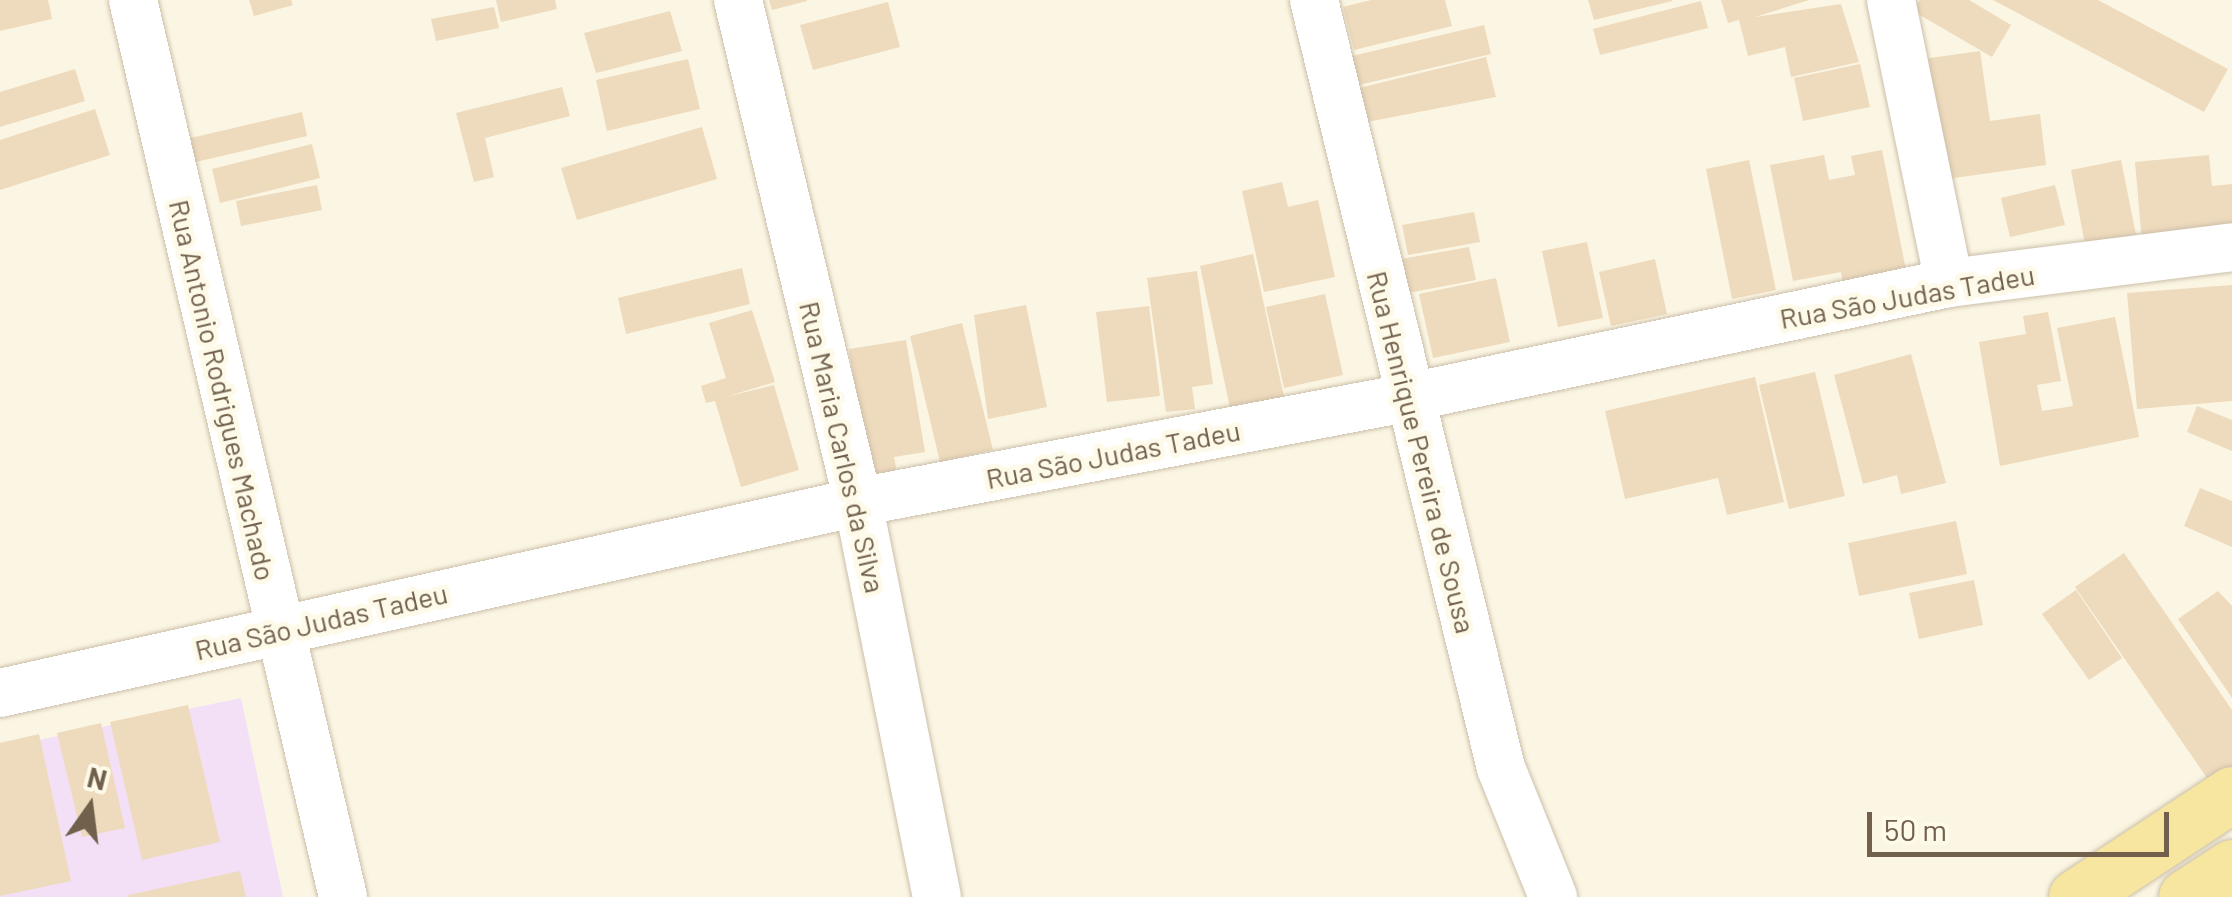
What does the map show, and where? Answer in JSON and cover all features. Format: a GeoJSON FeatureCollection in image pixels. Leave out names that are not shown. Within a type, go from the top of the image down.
{"type":"FeatureCollection","features":[{"type":"Feature","properties":{"kind":"main road"},"geometry":{"type":"LineString","coordinates":[[2076,897],[2232,794]]}},
{"type":"Feature","properties":{"kind":"main road"},"geometry":{"type":"LineString","coordinates":[[2186,897],[2232,867]]}},
{"type":"Feature","properties":{"kind":"street","name":"Rua Antonio Rodrigues Machado"},"geometry":{"type":"LineString","coordinates":[[133,0],[343,897]]}},
{"type":"Feature","properties":{"kind":"street","name":"Rua Maria Carlos da Silva"},"geometry":{"type":"LineString","coordinates":[[738,0],[858,502],[936,897]]}},
{"type":"Feature","properties":{"kind":"street","name":"Rua Henrique Pereira de Sousa"},"geometry":{"type":"LineString","coordinates":[[1314,0],[1406,398],[1501,768],[1554,897]]}},
{"type":"Feature","properties":{"kind":"street"},"geometry":{"type":"LineString","coordinates":[[1891,0],[1948,282]]}},
{"type":"Feature","properties":{"kind":"street","name":"Rua São Judas Tadeu"},"geometry":{"type":"LineString","coordinates":[[0,693],[858,502],[1406,398],[1948,282],[2232,247]]}},
{"type":"Feature","properties":{"kind":"shaded area"},"geometry":{"type":"Polygon","coordinates":[[[241,698],[283,897],[0,897],[0,748],[241,698]]]}},
{"type":"Feature","properties":{"kind":"building"},"geometry":{"type":"Polygon","coordinates":[[[0,0],[48,0],[52,19],[0,31],[0,0]]]}},
{"type":"Feature","properties":{"kind":"building"},"geometry":{"type":"Polygon","coordinates":[[[249,0],[291,0],[293,5],[254,16],[249,0]]]}},
{"type":"Feature","properties":{"kind":"building"},"geometry":{"type":"Polygon","coordinates":[[[496,0],[555,0],[557,9],[501,22],[496,0]]]}},
{"type":"Feature","properties":{"kind":"building"},"geometry":{"type":"Polygon","coordinates":[[[769,0],[807,0],[807,1],[772,10],[769,0]]]}},
{"type":"Feature","properties":{"kind":"building"},"geometry":{"type":"Polygon","coordinates":[[[1371,0],[1445,0],[1452,26],[1354,50],[1343,7],[1371,0]]]}},
{"type":"Feature","properties":{"kind":"building"},"geometry":{"type":"Polygon","coordinates":[[[1588,0],[1672,0],[1672,1],[1594,20],[1588,0]]]}},
{"type":"Feature","properties":{"kind":"building"},"geometry":{"type":"Polygon","coordinates":[[[1721,0],[1809,0],[1755,17],[1841,4],[1859,62],[1791,77],[1785,47],[1748,56],[1739,20],[1728,23],[1721,0]]]}},
{"type":"Feature","properties":{"kind":"building"},"geometry":{"type":"Polygon","coordinates":[[[1920,0],[1969,0],[2011,25],[1992,57],[1913,11],[1920,0]]]}},
{"type":"Feature","properties":{"kind":"building"},"geometry":{"type":"Polygon","coordinates":[[[1993,0],[2098,0],[2228,69],[2204,112],[1993,0]]]}},
{"type":"Feature","properties":{"kind":"building"},"geometry":{"type":"Polygon","coordinates":[[[1701,1],[1708,28],[1600,55],[1593,29],[1701,1]]]}},
{"type":"Feature","properties":{"kind":"building"},"geometry":{"type":"Polygon","coordinates":[[[888,2],[900,47],[813,70],[800,25],[888,2]]]}},
{"type":"Feature","properties":{"kind":"building"},"geometry":{"type":"Polygon","coordinates":[[[494,7],[499,28],[436,41],[431,19],[494,7]]]}},
{"type":"Feature","properties":{"kind":"building"},"geometry":{"type":"Polygon","coordinates":[[[670,11],[682,51],[596,73],[584,33],[670,11]]]}},
{"type":"Feature","properties":{"kind":"building"},"geometry":{"type":"Polygon","coordinates":[[[1484,25],[1491,54],[1359,85],[1352,56],[1484,25]]]}},
{"type":"Feature","properties":{"kind":"building"},"geometry":{"type":"Polygon","coordinates":[[[1980,51],[1990,121],[2040,114],[2046,165],[1940,180],[1923,59],[1980,51]]]}},
{"type":"Feature","properties":{"kind":"building"},"geometry":{"type":"Polygon","coordinates":[[[1486,57],[1496,97],[1367,122],[1359,88],[1486,57]]]}},
{"type":"Feature","properties":{"kind":"building"},"geometry":{"type":"Polygon","coordinates":[[[688,59],[700,109],[607,131],[596,80],[688,59]]]}},
{"type":"Feature","properties":{"kind":"building"},"geometry":{"type":"Polygon","coordinates":[[[1860,64],[1870,107],[1803,121],[1794,78],[1860,64]]]}},
{"type":"Feature","properties":{"kind":"building"},"geometry":{"type":"Polygon","coordinates":[[[75,69],[85,101],[0,127],[0,92],[75,69]]]}},
{"type":"Feature","properties":{"kind":"building"},"geometry":{"type":"Polygon","coordinates":[[[562,87],[570,116],[485,138],[494,177],[474,182],[456,113],[562,87]]]}},
{"type":"Feature","properties":{"kind":"building"},"geometry":{"type":"Polygon","coordinates":[[[95,109],[110,155],[0,190],[0,140],[95,109]]]}},
{"type":"Feature","properties":{"kind":"building"},"geometry":{"type":"Polygon","coordinates":[[[302,112],[307,136],[187,164],[182,140],[302,112]]]}},
{"type":"Feature","properties":{"kind":"building"},"geometry":{"type":"Polygon","coordinates":[[[702,127],[717,179],[577,220],[561,168],[702,127]]]}},
{"type":"Feature","properties":{"kind":"building"},"geometry":{"type":"Polygon","coordinates":[[[312,144],[320,178],[220,203],[212,169],[312,144]]]}},
{"type":"Feature","properties":{"kind":"building"},"geometry":{"type":"Polygon","coordinates":[[[1882,150],[1908,280],[1845,295],[1841,272],[1793,281],[1770,165],[1824,155],[1829,180],[1855,175],[1851,156],[1882,150]]]}},
{"type":"Feature","properties":{"kind":"building"},"geometry":{"type":"Polygon","coordinates":[[[2209,155],[2212,186],[2232,184],[2232,235],[2142,242],[2135,162],[2209,155]]]}},
{"type":"Feature","properties":{"kind":"building"},"geometry":{"type":"Polygon","coordinates":[[[1749,160],[1776,290],[1732,299],[1706,169],[1749,160]]]}},
{"type":"Feature","properties":{"kind":"building"},"geometry":{"type":"Polygon","coordinates":[[[2121,160],[2137,240],[2086,250],[2071,170],[2121,160]]]}},
{"type":"Feature","properties":{"kind":"building"},"geometry":{"type":"Polygon","coordinates":[[[1282,182],[1288,207],[1318,200],[1335,277],[1264,292],[1242,191],[1282,182]]]}},
{"type":"Feature","properties":{"kind":"building"},"geometry":{"type":"Polygon","coordinates":[[[317,185],[322,210],[241,226],[236,201],[317,185]]]}},
{"type":"Feature","properties":{"kind":"building"},"geometry":{"type":"Polygon","coordinates":[[[2055,185],[2065,225],[2010,237],[2001,198],[2055,185]]]}},
{"type":"Feature","properties":{"kind":"building"},"geometry":{"type":"Polygon","coordinates":[[[1474,212],[1480,242],[1408,255],[1402,225],[1474,212]]]}},
{"type":"Feature","properties":{"kind":"building"},"geometry":{"type":"Polygon","coordinates":[[[1587,242],[1603,318],[1558,327],[1542,251],[1587,242]]]}},
{"type":"Feature","properties":{"kind":"building"},"geometry":{"type":"Polygon","coordinates":[[[1469,247],[1476,280],[1403,294],[1396,260],[1469,247]]]}},
{"type":"Feature","properties":{"kind":"building"},"geometry":{"type":"Polygon","coordinates":[[[1253,254],[1284,397],[1230,408],[1200,266],[1253,254]]]}},
{"type":"Feature","properties":{"kind":"building"},"geometry":{"type":"Polygon","coordinates":[[[1655,259],[1667,314],[1611,326],[1599,272],[1655,259]]]}},
{"type":"Feature","properties":{"kind":"building"},"geometry":{"type":"Polygon","coordinates":[[[742,268],[750,304],[626,334],[618,298],[742,268]]]}},
{"type":"Feature","properties":{"kind":"building"},"geometry":{"type":"Polygon","coordinates":[[[1197,271],[1213,384],[1192,387],[1195,409],[1166,412],[1147,278],[1197,271]]]}},
{"type":"Feature","properties":{"kind":"building"},"geometry":{"type":"Polygon","coordinates":[[[1496,278],[1510,342],[1433,358],[1419,294],[1496,278]]]}},
{"type":"Feature","properties":{"kind":"building"},"geometry":{"type":"Polygon","coordinates":[[[2232,285],[2232,401],[2137,409],[2127,293],[2232,285]]]}},
{"type":"Feature","properties":{"kind":"building"},"geometry":{"type":"Polygon","coordinates":[[[1325,294],[1343,375],[1284,388],[1266,307],[1325,294]]]}},
{"type":"Feature","properties":{"kind":"building"},"geometry":{"type":"Polygon","coordinates":[[[1026,305],[1047,407],[988,419],[974,315],[1026,305]]]}},
{"type":"Feature","properties":{"kind":"building"},"geometry":{"type":"Polygon","coordinates":[[[1149,306],[1160,396],[1107,402],[1096,312],[1149,306]]]}},
{"type":"Feature","properties":{"kind":"building"},"geometry":{"type":"Polygon","coordinates":[[[752,310],[775,382],[725,397],[774,385],[799,470],[741,487],[715,401],[706,403],[701,386],[726,378],[709,323],[752,310]]]}},
{"type":"Feature","properties":{"kind":"building"},"geometry":{"type":"Polygon","coordinates":[[[2048,312],[2061,381],[2037,385],[2042,411],[2073,406],[2057,328],[2115,317],[2139,437],[2000,466],[1979,342],[2026,334],[2023,316],[2048,312]]]}},
{"type":"Feature","properties":{"kind":"building"},"geometry":{"type":"Polygon","coordinates":[[[962,323],[993,450],[940,462],[910,336],[962,323]]]}},
{"type":"Feature","properties":{"kind":"building"},"geometry":{"type":"Polygon","coordinates":[[[906,340],[925,452],[894,457],[897,473],[869,477],[849,349],[906,340]]]}},
{"type":"Feature","properties":{"kind":"building"},"geometry":{"type":"Polygon","coordinates":[[[1911,354],[1946,483],[1901,494],[1897,475],[1863,484],[1834,375],[1911,354]]]}},
{"type":"Feature","properties":{"kind":"building"},"geometry":{"type":"Polygon","coordinates":[[[1815,372],[1845,496],[1789,509],[1759,385],[1815,372]]]}},
{"type":"Feature","properties":{"kind":"building"},"geometry":{"type":"Polygon","coordinates":[[[1755,377],[1784,502],[1727,515],[1718,478],[1625,499],[1605,411],[1755,377]]]}},
{"type":"Feature","properties":{"kind":"building"},"geometry":{"type":"Polygon","coordinates":[[[2197,406],[2232,420],[2232,451],[2187,432],[2197,406]]]}},
{"type":"Feature","properties":{"kind":"building"},"geometry":{"type":"Polygon","coordinates":[[[2200,488],[2232,501],[2232,547],[2184,526],[2200,488]]]}},
{"type":"Feature","properties":{"kind":"building"},"geometry":{"type":"Polygon","coordinates":[[[1956,521],[1967,574],[1859,596],[1848,543],[1956,521]]]}},
{"type":"Feature","properties":{"kind":"building"},"geometry":{"type":"Polygon","coordinates":[[[2124,553],[2232,710],[2232,776],[2214,788],[2075,587],[2124,553]]]}},
{"type":"Feature","properties":{"kind":"building"},"geometry":{"type":"Polygon","coordinates":[[[1974,580],[1983,625],[1919,639],[1909,593],[1974,580]]]}},
{"type":"Feature","properties":{"kind":"building"},"geometry":{"type":"Polygon","coordinates":[[[2076,590],[2122,658],[2089,680],[2042,614],[2076,590]]]}},
{"type":"Feature","properties":{"kind":"building"},"geometry":{"type":"Polygon","coordinates":[[[2218,591],[2232,606],[2232,698],[2178,619],[2218,591]]]}},
{"type":"Feature","properties":{"kind":"building"},"geometry":{"type":"Polygon","coordinates":[[[188,705],[220,842],[142,860],[110,722],[188,705]]]}},
{"type":"Feature","properties":{"kind":"building"},"geometry":{"type":"Polygon","coordinates":[[[101,723],[125,828],[82,837],[57,733],[101,723]]]}},
{"type":"Feature","properties":{"kind":"building"},"geometry":{"type":"Polygon","coordinates":[[[39,734],[71,881],[0,896],[0,743],[39,734]]]}},
{"type":"Feature","properties":{"kind":"building"},"geometry":{"type":"Polygon","coordinates":[[[240,871],[246,897],[128,895],[240,871]]]}}]}
